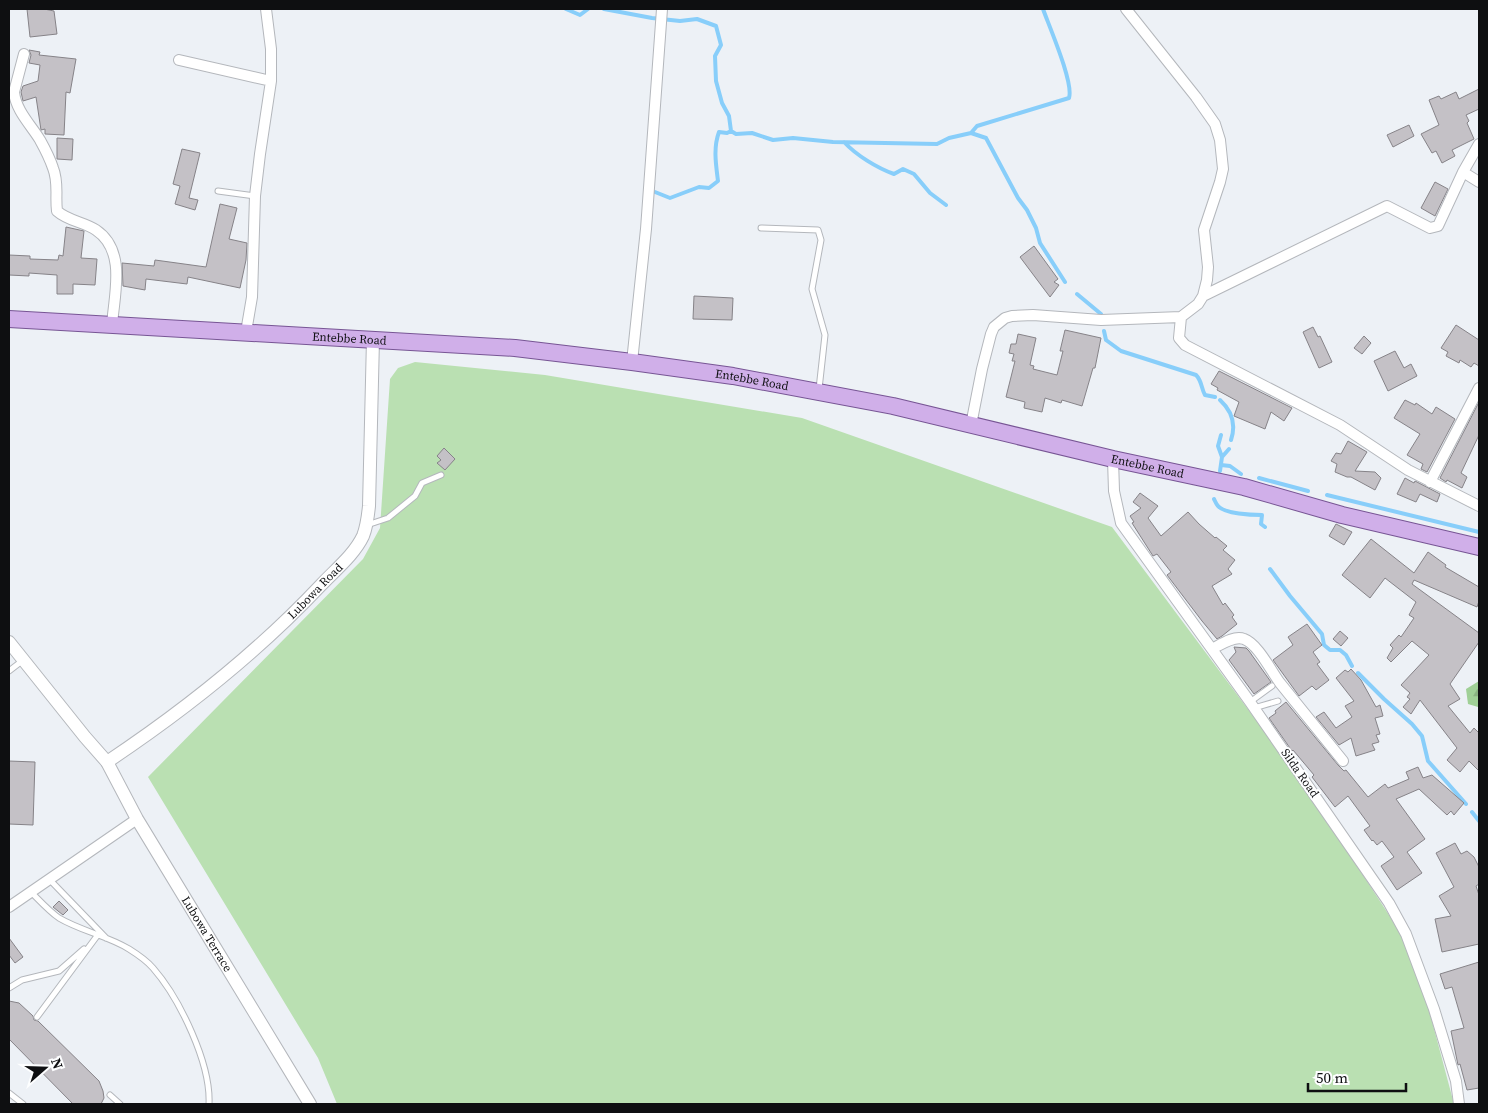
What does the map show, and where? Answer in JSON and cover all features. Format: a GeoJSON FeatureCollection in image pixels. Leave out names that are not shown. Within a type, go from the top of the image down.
{"type":"FeatureCollection","features":[{"type":"Feature","properties":{"kind":"main road","name":"Entebbe Road"},"geometry":{"type":"LineString","coordinates":[[9,319],[515,348],[733,376],[893,406],[1113,460],[1244,488],[1342,515],[1479,547]]}},
{"type":"Feature","properties":{"kind":"street"},"geometry":{"type":"LineString","coordinates":[[246,332],[252,297],[255,196],[271,81],[271,49],[266,9]]}},
{"type":"Feature","properties":{"kind":"street"},"geometry":{"type":"LineString","coordinates":[[971,424],[991,334],[994,326],[1005,318],[1033,315],[1101,320],[1181,317],[1198,304],[1203,296],[1208,267],[1204,230],[1223,168],[1220,140],[1215,124],[1196,97],[1126,9]]}},
{"type":"Feature","properties":{"kind":"street"},"geometry":{"type":"LineString","coordinates":[[632,362],[646,229],[661,14]]}},
{"type":"Feature","properties":{"kind":"street"},"geometry":{"type":"LineString","coordinates":[[24,54],[14,92],[16,102],[54,169],[57,185],[57,211],[65,217],[94,229],[101,234],[109,244],[115,258],[116,270],[112,326]]}},
{"type":"Feature","properties":{"kind":"street"},"geometry":{"type":"LineString","coordinates":[[179,60],[271,81]]}},
{"type":"Feature","properties":{"kind":"street"},"geometry":{"type":"LineString","coordinates":[[1203,296],[1387,206],[1430,228],[1438,226],[1463,172],[1479,144]]}},
{"type":"Feature","properties":{"kind":"street"},"geometry":{"type":"LineString","coordinates":[[1463,172],[1479,182]]}},
{"type":"Feature","properties":{"kind":"street"},"geometry":{"type":"LineString","coordinates":[[1181,317],[1179,338],[1185,344],[1340,425],[1430,482],[1479,506]]}},
{"type":"Feature","properties":{"kind":"street","name":"Lubowa Road"},"geometry":{"type":"LineString","coordinates":[[107,762],[174,715],[243,661],[297,611],[349,555],[362,537],[369,506],[373,339]]}},
{"type":"Feature","properties":{"kind":"street"},"geometry":{"type":"LineString","coordinates":[[1430,482],[1479,388]]}},
{"type":"Feature","properties":{"kind":"street","name":"Silda Road"},"geometry":{"type":"LineString","coordinates":[[1113,460],[1114,491],[1121,523],[1252,705],[1377,884],[1398,919],[1406,934],[1434,1010],[1456,1081],[1459,1104]]}},
{"type":"Feature","properties":{"kind":"street"},"geometry":{"type":"LineString","coordinates":[[1212,649],[1232,640],[1242,638],[1248,641],[1259,652],[1342,761]]}},
{"type":"Feature","properties":{"kind":"street","name":"Lubowa Terrace"},"geometry":{"type":"LineString","coordinates":[[9,642],[107,762],[137,819],[310,1104]]}},
{"type":"Feature","properties":{"kind":"street"},"geometry":{"type":"LineString","coordinates":[[9,907],[137,819]]}},
{"type":"Feature","properties":{"kind":"lane"},"geometry":{"type":"LineString","coordinates":[[218,191],[255,196]]}},
{"type":"Feature","properties":{"kind":"lane"},"geometry":{"type":"LineString","coordinates":[[761,228],[818,230],[821,240],[812,289],[825,336],[819,392]]}},
{"type":"Feature","properties":{"kind":"lane"},"geometry":{"type":"LineString","coordinates":[[366,525],[388,518],[415,496],[422,483],[441,475]]}},
{"type":"Feature","properties":{"kind":"lane"},"geometry":{"type":"LineString","coordinates":[[9,671],[23,660]]}},
{"type":"Feature","properties":{"kind":"lane"},"geometry":{"type":"LineString","coordinates":[[1252,705],[1272,686]]}},
{"type":"Feature","properties":{"kind":"lane"},"geometry":{"type":"LineString","coordinates":[[1252,705],[1278,701]]}},
{"type":"Feature","properties":{"kind":"lane"},"geometry":{"type":"LineString","coordinates":[[49,879],[108,940]]}},
{"type":"Feature","properties":{"kind":"lane"},"geometry":{"type":"LineString","coordinates":[[31,892],[58,917],[128,949],[148,963],[169,990],[188,1023],[204,1066],[209,1095],[208,1104]]}},
{"type":"Feature","properties":{"kind":"lane"},"geometry":{"type":"LineString","coordinates":[[37,1017],[97,936]]}},
{"type":"Feature","properties":{"kind":"lane"},"geometry":{"type":"LineString","coordinates":[[9,988],[22,980],[58,971],[90,944]]}},
{"type":"Feature","properties":{"kind":"lane"},"geometry":{"type":"LineString","coordinates":[[9,1093],[23,1104]]}},
{"type":"Feature","properties":{"kind":"lane"},"geometry":{"type":"LineString","coordinates":[[110,1095],[117,1104]]}},
{"type":"Feature","properties":{"kind":"green space"},"geometry":{"type":"Polygon","coordinates":[[[415,362],[545,375],[802,418],[1112,527],[1259,724],[1329,823],[1407,945],[1428,1006],[1454,1104],[337,1104],[318,1058],[148,777],[363,559],[380,528],[390,379],[398,368],[415,362]]]}},
{"type":"Feature","properties":{"kind":"green space"},"geometry":{"type":"Polygon","coordinates":[[[1479,681],[1478,707],[1468,704],[1466,689],[1479,681]]]}},
{"type":"Feature","properties":{"kind":"building"},"geometry":{"type":"Polygon","coordinates":[[[27,9],[54,11],[57,34],[30,37],[27,9]]]}},
{"type":"Feature","properties":{"kind":"building"},"geometry":{"type":"Polygon","coordinates":[[[29,50],[40,52],[39,55],[76,59],[70,93],[66,92],[64,135],[45,134],[45,129],[41,130],[36,97],[23,101],[21,92],[23,86],[38,81],[40,65],[29,63],[31,55],[29,50]]]}},
{"type":"Feature","properties":{"kind":"building"},"geometry":{"type":"Polygon","coordinates":[[[1479,89],[1479,109],[1466,115],[1469,121],[1467,123],[1474,139],[1452,150],[1455,156],[1442,163],[1436,151],[1432,153],[1421,134],[1439,125],[1429,100],[1439,96],[1441,99],[1456,92],[1459,99],[1479,89]]]}},
{"type":"Feature","properties":{"kind":"building"},"geometry":{"type":"Polygon","coordinates":[[[1409,125],[1414,136],[1393,147],[1387,135],[1409,125]]]}},
{"type":"Feature","properties":{"kind":"building"},"geometry":{"type":"Polygon","coordinates":[[[57,138],[73,139],[72,160],[57,159],[57,138]]]}},
{"type":"Feature","properties":{"kind":"building"},"geometry":{"type":"Polygon","coordinates":[[[182,149],[200,153],[189,198],[198,200],[195,210],[175,204],[180,186],[173,184],[182,149]]]}},
{"type":"Feature","properties":{"kind":"building"},"geometry":{"type":"Polygon","coordinates":[[[1435,182],[1448,189],[1435,216],[1421,208],[1435,182]]]}},
{"type":"Feature","properties":{"kind":"building"},"geometry":{"type":"Polygon","coordinates":[[[220,204],[237,208],[229,239],[247,243],[246,260],[240,288],[188,277],[187,284],[146,279],[145,290],[123,286],[122,263],[154,266],[155,260],[206,267],[220,204]]]}},
{"type":"Feature","properties":{"kind":"building"},"geometry":{"type":"Polygon","coordinates":[[[66,227],[84,231],[81,258],[97,259],[95,285],[73,284],[73,294],[57,294],[57,275],[29,273],[29,276],[9,275],[9,255],[30,256],[30,259],[58,260],[59,255],[63,256],[66,227]]]}},
{"type":"Feature","properties":{"kind":"building"},"geometry":{"type":"Polygon","coordinates":[[[1034,246],[1058,279],[1054,282],[1059,285],[1050,297],[1020,257],[1034,246]]]}},
{"type":"Feature","properties":{"kind":"building"},"geometry":{"type":"Polygon","coordinates":[[[694,296],[733,298],[732,320],[693,319],[694,296]]]}},
{"type":"Feature","properties":{"kind":"building"},"geometry":{"type":"Polygon","coordinates":[[[1456,325],[1479,340],[1479,366],[1474,363],[1471,367],[1460,360],[1459,363],[1446,356],[1448,352],[1441,348],[1456,325]]]}},
{"type":"Feature","properties":{"kind":"building"},"geometry":{"type":"Polygon","coordinates":[[[1313,327],[1318,337],[1320,336],[1332,362],[1319,368],[1303,332],[1313,327]]]}},
{"type":"Feature","properties":{"kind":"building"},"geometry":{"type":"Polygon","coordinates":[[[1065,330],[1101,338],[1095,368],[1093,368],[1082,406],[1062,400],[1061,403],[1045,398],[1042,412],[1024,408],[1025,402],[1006,397],[1015,361],[1012,361],[1014,354],[1009,353],[1011,344],[1016,344],[1018,334],[1036,338],[1030,365],[1034,366],[1033,369],[1057,375],[1063,351],[1060,351],[1065,330]]]}},
{"type":"Feature","properties":{"kind":"building"},"geometry":{"type":"Polygon","coordinates":[[[1364,336],[1371,343],[1362,354],[1354,348],[1364,336]]]}},
{"type":"Feature","properties":{"kind":"building"},"geometry":{"type":"Polygon","coordinates":[[[1395,351],[1404,368],[1411,364],[1417,376],[1388,391],[1374,361],[1395,351]]]}},
{"type":"Feature","properties":{"kind":"building"},"geometry":{"type":"Polygon","coordinates":[[[1219,371],[1292,408],[1284,421],[1271,412],[1265,429],[1234,416],[1239,402],[1217,390],[1218,388],[1211,384],[1219,371]]]}},
{"type":"Feature","properties":{"kind":"building"},"geometry":{"type":"Polygon","coordinates":[[[1405,400],[1415,405],[1416,403],[1432,414],[1436,407],[1455,419],[1427,472],[1421,469],[1423,464],[1407,455],[1420,434],[1394,418],[1405,400]]]}},
{"type":"Feature","properties":{"kind":"building"},"geometry":{"type":"Polygon","coordinates":[[[1479,402],[1479,435],[1461,473],[1467,477],[1462,488],[1440,478],[1479,402]]]}},
{"type":"Feature","properties":{"kind":"building"},"geometry":{"type":"Polygon","coordinates":[[[1348,441],[1367,452],[1355,471],[1375,472],[1381,478],[1375,490],[1351,477],[1335,472],[1337,464],[1331,461],[1336,453],[1341,454],[1348,441]]]}},
{"type":"Feature","properties":{"kind":"building"},"geometry":{"type":"Polygon","coordinates":[[[444,448],[455,459],[445,470],[437,463],[441,460],[437,456],[444,448]]]}},
{"type":"Feature","properties":{"kind":"building"},"geometry":{"type":"Polygon","coordinates":[[[1405,478],[1440,494],[1437,502],[1420,494],[1416,502],[1397,494],[1405,478]]]}},
{"type":"Feature","properties":{"kind":"building"},"geometry":{"type":"Polygon","coordinates":[[[1140,493],[1158,506],[1148,518],[1161,536],[1188,512],[1215,538],[1227,546],[1223,550],[1235,560],[1228,569],[1232,574],[1212,586],[1223,605],[1225,603],[1234,615],[1232,617],[1237,624],[1217,639],[1167,575],[1171,572],[1157,554],[1153,556],[1132,523],[1134,522],[1130,516],[1141,508],[1133,502],[1140,493]]]}},
{"type":"Feature","properties":{"kind":"building"},"geometry":{"type":"Polygon","coordinates":[[[1336,524],[1352,532],[1344,545],[1329,536],[1336,524]]]}},
{"type":"Feature","properties":{"kind":"building"},"geometry":{"type":"Polygon","coordinates":[[[1371,539],[1414,573],[1428,552],[1446,565],[1445,567],[1479,587],[1477,607],[1414,580],[1412,584],[1479,633],[1479,642],[1450,684],[1460,699],[1448,706],[1470,733],[1474,728],[1479,733],[1479,771],[1469,761],[1460,772],[1447,760],[1457,748],[1420,700],[1411,714],[1403,707],[1410,699],[1407,697],[1410,693],[1401,685],[1429,655],[1412,641],[1391,662],[1387,658],[1393,648],[1390,645],[1399,635],[1401,637],[1414,618],[1409,615],[1416,602],[1385,578],[1370,598],[1342,575],[1371,539]]]}},
{"type":"Feature","properties":{"kind":"building"},"geometry":{"type":"Polygon","coordinates":[[[1307,624],[1322,645],[1313,652],[1320,662],[1317,664],[1329,680],[1316,690],[1312,686],[1299,696],[1273,660],[1293,645],[1288,637],[1307,624]]]}},
{"type":"Feature","properties":{"kind":"building"},"geometry":{"type":"Polygon","coordinates":[[[1340,631],[1348,638],[1341,646],[1333,639],[1340,631]]]}},
{"type":"Feature","properties":{"kind":"building"},"geometry":{"type":"Polygon","coordinates":[[[1234,647],[1246,648],[1271,682],[1254,694],[1229,660],[1236,652],[1234,647]]]}},
{"type":"Feature","properties":{"kind":"building"},"geometry":{"type":"Polygon","coordinates":[[[1351,669],[1361,680],[1376,707],[1380,705],[1383,716],[1375,718],[1380,734],[1376,735],[1379,742],[1372,744],[1375,750],[1356,756],[1351,738],[1339,745],[1316,717],[1324,712],[1336,728],[1352,717],[1345,706],[1354,701],[1336,678],[1345,670],[1348,672],[1351,669]]]}},
{"type":"Feature","properties":{"kind":"building"},"geometry":{"type":"Polygon","coordinates":[[[1286,702],[1338,765],[1344,771],[1346,770],[1368,797],[1385,784],[1388,788],[1409,779],[1406,772],[1418,767],[1423,778],[1432,775],[1464,803],[1454,815],[1451,811],[1447,815],[1419,789],[1396,799],[1425,839],[1407,852],[1422,873],[1397,890],[1381,866],[1394,857],[1382,841],[1377,845],[1372,841],[1364,830],[1370,826],[1348,796],[1335,807],[1312,777],[1314,775],[1292,751],[1269,718],[1286,702]]]}},
{"type":"Feature","properties":{"kind":"building"},"geometry":{"type":"Polygon","coordinates":[[[9,761],[35,762],[33,825],[9,824],[9,761]]]}},
{"type":"Feature","properties":{"kind":"building"},"geometry":{"type":"Polygon","coordinates":[[[1455,843],[1461,854],[1467,851],[1474,857],[1479,867],[1479,884],[1476,886],[1479,895],[1479,944],[1442,952],[1435,919],[1451,916],[1439,896],[1454,887],[1436,853],[1455,843]]]}},
{"type":"Feature","properties":{"kind":"building"},"geometry":{"type":"Polygon","coordinates":[[[59,901],[68,910],[63,915],[53,907],[59,901]]]}},
{"type":"Feature","properties":{"kind":"building"},"geometry":{"type":"Polygon","coordinates":[[[9,938],[23,957],[15,963],[9,955],[9,938]]]}},
{"type":"Feature","properties":{"kind":"building"},"geometry":{"type":"Polygon","coordinates":[[[1479,962],[1479,1088],[1467,1090],[1460,1064],[1458,1065],[1451,1031],[1464,1028],[1452,987],[1445,989],[1440,974],[1479,962]]]}},
{"type":"Feature","properties":{"kind":"building"},"geometry":{"type":"Polygon","coordinates":[[[9,1001],[19,1003],[33,1016],[34,1020],[38,1021],[99,1081],[104,1098],[101,1104],[73,1104],[9,1039],[9,1001]]]}},
{"type":"Feature","properties":{"kind":"waterway"},"geometry":{"type":"LineString","coordinates":[[566,9],[580,15],[588,9]]}},
{"type":"Feature","properties":{"kind":"waterway"},"geometry":{"type":"LineString","coordinates":[[604,9],[652,18],[680,21],[697,19],[716,26],[721,45],[715,56],[716,81],[722,103],[729,116],[731,131],[736,134],[752,133],[773,140],[793,138],[833,142],[937,144],[949,138],[971,133],[977,126],[1069,98],[1070,91],[1065,68],[1043,9]]}},
{"type":"Feature","properties":{"kind":"waterway"},"geometry":{"type":"LineString","coordinates":[[655,192],[670,198],[699,187],[709,188],[718,181],[717,138],[719,132],[727,133],[731,131]]}},
{"type":"Feature","properties":{"kind":"waterway"},"geometry":{"type":"LineString","coordinates":[[971,133],[986,138],[1018,198],[1027,210],[1036,228],[1040,243],[1065,282]]}},
{"type":"Feature","properties":{"kind":"waterway"},"geometry":{"type":"LineString","coordinates":[[844,142],[874,165],[887,171],[894,174],[903,169],[914,174],[930,193],[946,205]]}},
{"type":"Feature","properties":{"kind":"waterway"},"geometry":{"type":"LineString","coordinates":[[1077,294],[1101,314]]}},
{"type":"Feature","properties":{"kind":"waterway"},"geometry":{"type":"LineString","coordinates":[[1104,331],[1106,340],[1121,351],[1196,375],[1205,395],[1215,397]]}},
{"type":"Feature","properties":{"kind":"waterway"},"geometry":{"type":"LineString","coordinates":[[1220,400],[1232,418],[1231,440]]}},
{"type":"Feature","properties":{"kind":"waterway"},"geometry":{"type":"LineString","coordinates":[[1220,471],[1222,457],[1218,446],[1221,435]]}},
{"type":"Feature","properties":{"kind":"waterway"},"geometry":{"type":"LineString","coordinates":[[1222,457],[1229,449]]}},
{"type":"Feature","properties":{"kind":"waterway"},"geometry":{"type":"LineString","coordinates":[[1221,465],[1230,466],[1241,474]]}},
{"type":"Feature","properties":{"kind":"waterway"},"geometry":{"type":"LineString","coordinates":[[1259,478],[1308,491]]}},
{"type":"Feature","properties":{"kind":"waterway"},"geometry":{"type":"LineString","coordinates":[[1327,495],[1479,532]]}},
{"type":"Feature","properties":{"kind":"waterway"},"geometry":{"type":"LineString","coordinates":[[1214,499],[1218,506],[1226,511],[1239,514],[1262,515],[1261,524],[1265,527]]}},
{"type":"Feature","properties":{"kind":"waterway"},"geometry":{"type":"LineString","coordinates":[[1270,569],[1322,634],[1324,645],[1330,650],[1340,650],[1346,655],[1352,666]]}},
{"type":"Feature","properties":{"kind":"waterway"},"geometry":{"type":"LineString","coordinates":[[1358,673],[1412,724],[1422,736],[1428,761],[1466,804]]}},
{"type":"Feature","properties":{"kind":"waterway"},"geometry":{"type":"LineString","coordinates":[[1472,812],[1479,821]]}}]}
